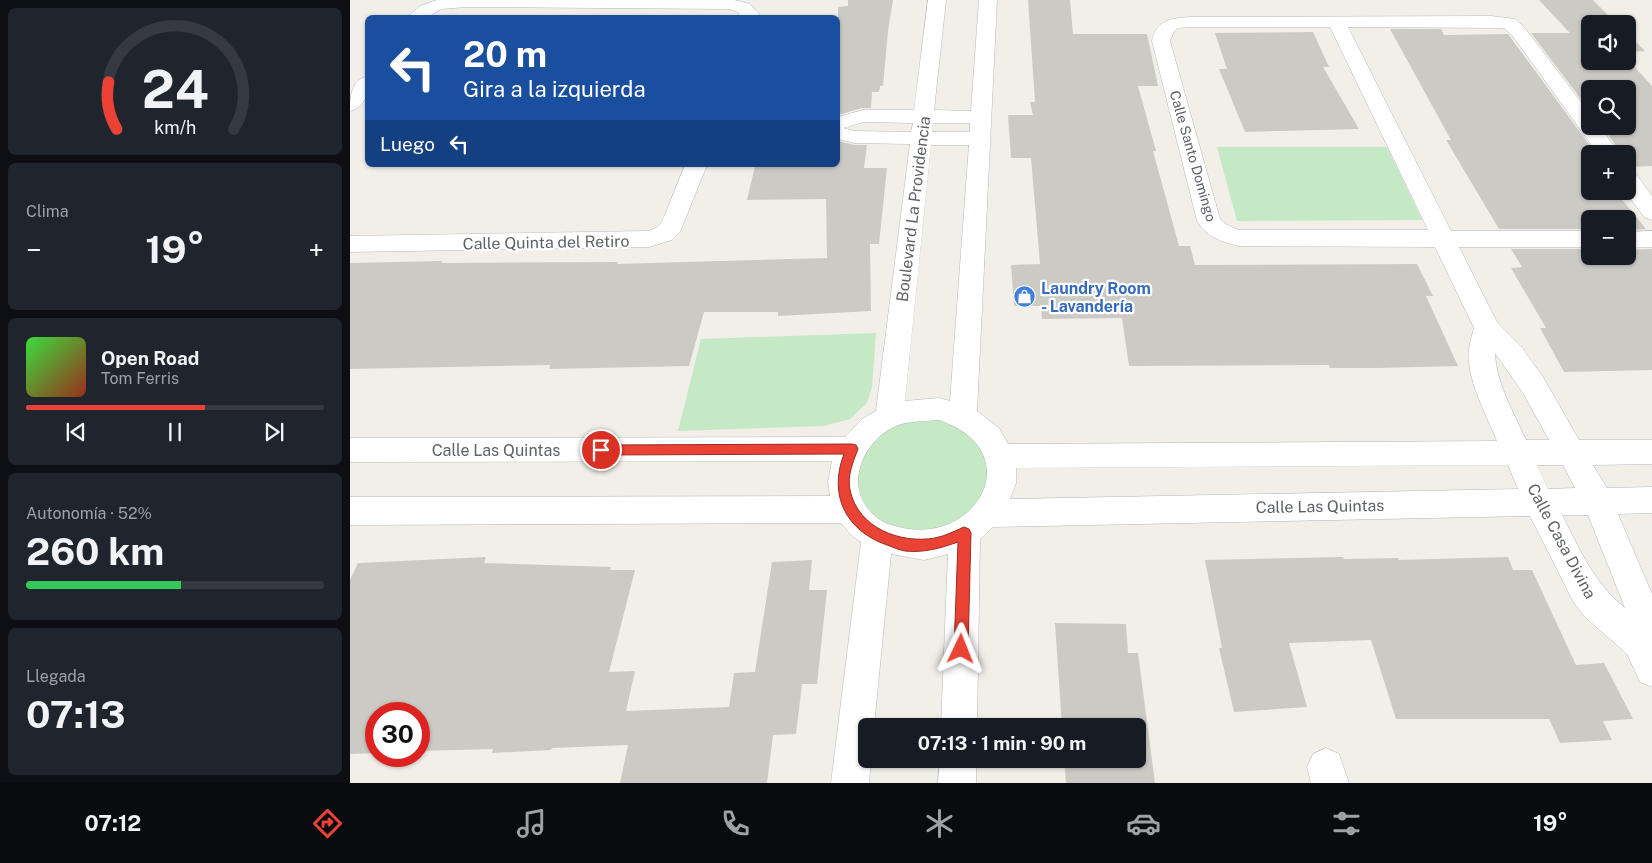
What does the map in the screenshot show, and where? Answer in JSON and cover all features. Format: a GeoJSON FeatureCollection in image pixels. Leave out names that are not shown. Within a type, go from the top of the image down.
{"type":"FeatureCollection","features":[{"type":"Feature","properties":{"kind":"street","name":"Boulevard La Providencia"},"geometry":{"type":"LineString","coordinates":[[889,417],[937,0]]}},
{"type":"Feature","properties":{"kind":"street"},"geometry":{"type":"LineString","coordinates":[[963,416],[988,0]]}},
{"type":"Feature","properties":{"kind":"street"},"geometry":{"type":"LineString","coordinates":[[419,15],[426,9],[438,4],[495,2],[729,4],[744,8],[750,15]]}},
{"type":"Feature","properties":{"kind":"street","name":"Calle Santo Domingo"},"geometry":{"type":"LineString","coordinates":[[1581,239],[1239,238],[1218,231],[1209,221],[1161,41],[1162,33],[1173,24],[1191,22],[1491,21],[1509,23],[1518,31],[1602,145]]}},
{"type":"Feature","properties":{"kind":"street"},"geometry":{"type":"LineString","coordinates":[[1337,22],[1487,328],[1511,352],[1571,452]]}},
{"type":"Feature","properties":{"kind":"street"},"geometry":{"type":"LineString","coordinates":[[350,105],[365,86]]}},
{"type":"Feature","properties":{"kind":"street"},"geometry":{"type":"LineString","coordinates":[[350,105],[365,106]]}},
{"type":"Feature","properties":{"kind":"street"},"geometry":{"type":"LineString","coordinates":[[840,122],[862,116],[922,127]]}},
{"type":"Feature","properties":{"kind":"street"},"geometry":{"type":"LineString","coordinates":[[840,134],[854,137],[922,127],[981,128]]}},
{"type":"Feature","properties":{"kind":"street","name":"Calle Quinta del Retiro"},"geometry":{"type":"LineString","coordinates":[[350,244],[649,239],[664,234],[672,226],[695,167]]}},
{"type":"Feature","properties":{"kind":"street"},"geometry":{"type":"LineString","coordinates":[[1636,189],[1652,212]]}},
{"type":"Feature","properties":{"kind":"street"},"geometry":{"type":"LineString","coordinates":[[1636,240],[1652,239]]}},
{"type":"Feature","properties":{"kind":"street"},"geometry":{"type":"LineString","coordinates":[[1487,328],[1482,348],[1482,362],[1488,386],[1518,453]]}},
{"type":"Feature","properties":{"kind":"street"},"geometry":{"type":"LineString","coordinates":[[939,409],[963,416],[980,426],[992,440],[1000,456],[1003,476],[998,495],[976,523],[936,544],[905,545],[877,535],[866,528],[850,509],[843,489],[844,468],[852,449],[874,425],[889,417],[913,410],[939,409]]}},
{"type":"Feature","properties":{"kind":"street","name":"Calle Las Quintas"},"geometry":{"type":"LineString","coordinates":[[350,450],[852,449]]}},
{"type":"Feature","properties":{"kind":"street","name":"Calle Casa Divina"},"geometry":{"type":"LineString","coordinates":[[1571,452],[1597,499],[1642,610],[1645,656]]}},
{"type":"Feature","properties":{"kind":"street"},"geometry":{"type":"LineString","coordinates":[[1000,456],[1652,452]]}},
{"type":"Feature","properties":{"kind":"street","name":"Calle Casa Divina"},"geometry":{"type":"LineString","coordinates":[[1518,453],[1538,501],[1586,592],[1645,656]]}},
{"type":"Feature","properties":{"kind":"street","name":"Calle Las Quintas"},"geometry":{"type":"LineString","coordinates":[[976,523],[1538,501],[1652,500]]}},
{"type":"Feature","properties":{"kind":"street"},"geometry":{"type":"LineString","coordinates":[[350,510],[850,509]]}},
{"type":"Feature","properties":{"kind":"street"},"geometry":{"type":"LineString","coordinates":[[960,718],[976,523]]}},
{"type":"Feature","properties":{"kind":"street"},"geometry":{"type":"LineString","coordinates":[[850,783],[877,535]]}},
{"type":"Feature","properties":{"kind":"street"},"geometry":{"type":"LineString","coordinates":[[957,783],[958,768]]}},
{"type":"Feature","properties":{"kind":"green space"},"geometry":{"type":"Polygon","coordinates":[[[1217,147],[1387,147],[1422,220],[1237,221],[1217,147]]]}},
{"type":"Feature","properties":{"kind":"green space"},"geometry":{"type":"Polygon","coordinates":[[[876,333],[872,387],[867,403],[850,419],[824,426],[678,431],[701,339],[876,333]]]}},
{"type":"Feature","properties":{"kind":"green space"},"geometry":{"type":"Polygon","coordinates":[[[937,418],[974,434],[992,466],[984,500],[976,509],[945,529],[900,531],[887,526],[876,518],[862,496],[859,484],[859,471],[862,458],[869,446],[891,428],[917,420],[937,418]]]}},
{"type":"Feature","properties":{"kind":"building"},"geometry":{"type":"Polygon","coordinates":[[[848,0],[893,0],[883,86],[880,86],[879,92],[872,92],[871,108],[862,108],[840,114],[840,15],[838,15],[838,7],[848,6],[848,0]]]}},
{"type":"Feature","properties":{"kind":"building"},"geometry":{"type":"Polygon","coordinates":[[[1028,0],[1070,0],[1073,34],[1147,34],[1158,86],[1138,86],[1156,151],[1153,151],[1179,246],[1190,246],[1195,265],[1417,264],[1433,296],[1426,296],[1458,366],[1330,368],[1329,365],[1129,366],[1122,318],[1042,319],[1041,306],[1014,306],[1011,265],[1040,264],[1031,158],[1011,158],[1008,115],[1033,115],[1030,102],[1035,102],[1028,0]]]}},
{"type":"Feature","properties":{"kind":"building"},"geometry":{"type":"Polygon","coordinates":[[[1539,0],[1593,0],[1608,15],[1581,15],[1581,70],[1636,69],[1652,86],[1652,166],[1636,167],[1636,145],[1616,145],[1608,135],[1636,135],[1636,80],[1581,80],[1581,99],[1531,33],[1570,33],[1539,0]]]}},
{"type":"Feature","properties":{"kind":"building"},"geometry":{"type":"Polygon","coordinates":[[[1390,29],[1441,29],[1444,35],[1508,34],[1589,145],[1581,145],[1581,200],[1622,200],[1630,210],[1581,210],[1581,229],[1499,229],[1446,140],[1451,140],[1390,29]]]}},
{"type":"Feature","properties":{"kind":"building"},"geometry":{"type":"Polygon","coordinates":[[[1313,32],[1329,67],[1323,67],[1359,129],[1245,132],[1219,69],[1227,69],[1215,33],[1313,32]]]}},
{"type":"Feature","properties":{"kind":"building"},"geometry":{"type":"Polygon","coordinates":[[[1636,42],[1645,51],[1636,52],[1636,42]]]}},
{"type":"Feature","properties":{"kind":"building"},"geometry":{"type":"Polygon","coordinates":[[[840,142],[854,145],[867,145],[864,168],[887,168],[879,244],[870,244],[871,311],[778,316],[778,312],[704,312],[689,366],[549,369],[550,365],[350,369],[350,263],[443,261],[441,263],[618,262],[617,264],[827,258],[826,199],[747,200],[755,167],[840,167],[840,142]]]}},
{"type":"Feature","properties":{"kind":"building"},"geometry":{"type":"Polygon","coordinates":[[[1636,217],[1646,229],[1636,230],[1636,217]]]}},
{"type":"Feature","properties":{"kind":"building"},"geometry":{"type":"Polygon","coordinates":[[[1511,249],[1581,249],[1581,265],[1636,265],[1636,250],[1652,249],[1652,370],[1564,372],[1540,328],[1546,328],[1511,268],[1522,267],[1511,249]]]}},
{"type":"Feature","properties":{"kind":"building"},"geometry":{"type":"Polygon","coordinates":[[[486,557],[484,563],[611,567],[610,570],[635,570],[609,672],[635,671],[626,711],[729,707],[734,673],[755,672],[772,562],[812,560],[809,590],[827,590],[817,684],[802,684],[796,734],[773,735],[767,783],[620,783],[628,745],[492,753],[493,749],[430,751],[430,702],[365,702],[365,753],[350,754],[350,580],[358,563],[486,557]]]}},
{"type":"Feature","properties":{"kind":"building"},"geometry":{"type":"Polygon","coordinates":[[[1343,557],[1344,559],[1398,558],[1399,560],[1508,557],[1513,570],[1532,570],[1576,665],[1604,663],[1633,719],[1603,721],[1612,740],[1560,743],[1549,719],[1396,719],[1371,640],[1289,643],[1307,707],[1234,712],[1219,648],[1222,648],[1205,560],[1343,557]]]}},
{"type":"Feature","properties":{"kind":"building"},"geometry":{"type":"Polygon","coordinates":[[[1055,623],[1126,624],[1128,653],[1138,653],[1155,783],[1066,783],[1065,768],[1146,768],[1146,718],[1061,718],[1055,623]]]}},
{"type":"Feature","properties":{"kind":"place","name":"Laundry Room - Lavandería"},"geometry":{"type":"Point","coordinates":[1025,297]}},
{"type":"Feature","properties":{"kind":"route"},"geometry":{"type":"LineString","coordinates":[[601,450],[852,449],[844,468],[843,489],[850,509],[856,519],[866,528],[877,535],[905,545],[936,544],[964,533],[961,649]]}}]}
